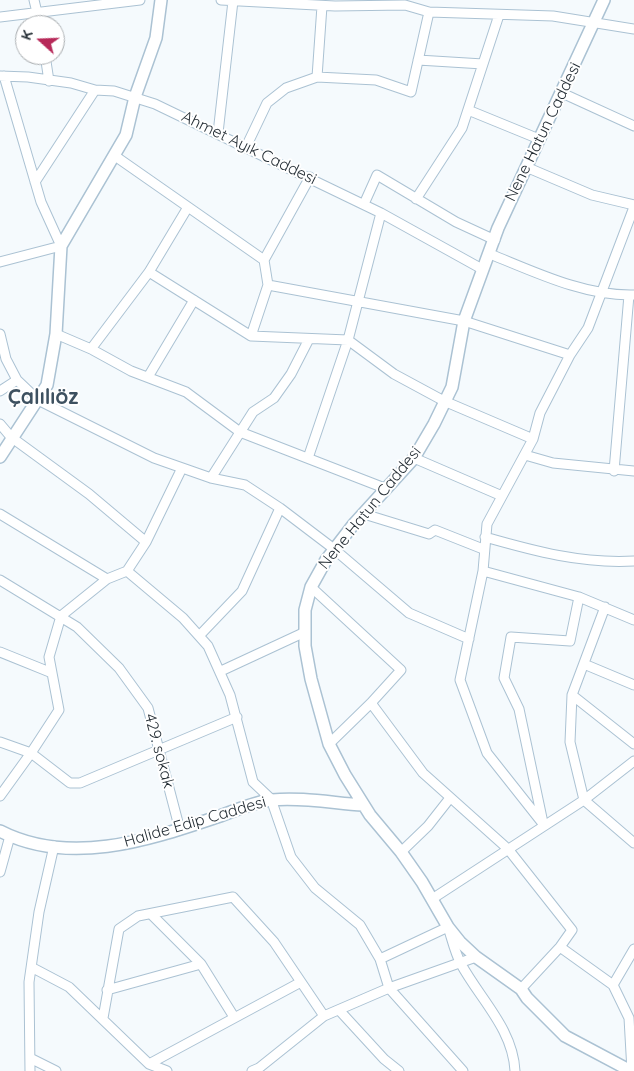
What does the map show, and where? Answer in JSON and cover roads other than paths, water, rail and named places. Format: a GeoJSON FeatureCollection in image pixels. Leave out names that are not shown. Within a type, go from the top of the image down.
{"type":"FeatureCollection","features":[{"type":"Feature","properties":{"kind":"street"},"geometry":{"type":"LineString","coordinates":[[34,0],[38,13]]}},
{"type":"Feature","properties":{"kind":"street"},"geometry":{"type":"LineString","coordinates":[[0,17],[140,0]]}},
{"type":"Feature","properties":{"kind":"street"},"geometry":{"type":"LineString","coordinates":[[0,262],[61,246],[115,156],[126,134],[135,97],[156,38],[160,0]]}},
{"type":"Feature","properties":{"kind":"street"},"geometry":{"type":"LineString","coordinates":[[221,0],[322,6],[406,3],[429,12],[553,16],[634,29]]}},
{"type":"Feature","properties":{"kind":"street","name":"Nene Hatun Caddesi"},"geometry":{"type":"LineString","coordinates":[[604,0],[498,228],[464,321],[452,387],[434,424],[414,458],[334,549],[312,587],[305,610],[305,632],[311,679],[329,744],[363,805],[401,852],[448,927],[476,957],[522,989],[527,998],[565,1036],[631,1071]]}},
{"type":"Feature","properties":{"kind":"street"},"geometry":{"type":"LineString","coordinates":[[218,134],[233,1]]}},
{"type":"Feature","properties":{"kind":"street"},"geometry":{"type":"LineString","coordinates":[[317,77],[322,6]]}},
{"type":"Feature","properties":{"kind":"street"},"geometry":{"type":"LineString","coordinates":[[246,147],[267,103],[286,88],[317,77],[376,80],[411,92],[429,12]]}},
{"type":"Feature","properties":{"kind":"street"},"geometry":{"type":"LineString","coordinates":[[416,199],[462,128],[499,15]]}},
{"type":"Feature","properties":{"kind":"street"},"geometry":{"type":"LineString","coordinates":[[418,60],[483,64]]}},
{"type":"Feature","properties":{"kind":"street"},"geometry":{"type":"LineString","coordinates":[[46,65],[49,82]]}},
{"type":"Feature","properties":{"kind":"street"},"geometry":{"type":"LineString","coordinates":[[0,456],[38,400],[49,376],[56,334],[61,246],[41,202],[2,76]]}},
{"type":"Feature","properties":{"kind":"street","name":"Ahmet Ayık Caddesi"},"geometry":{"type":"LineString","coordinates":[[2,76],[28,77],[49,82],[70,83],[95,90],[114,91],[173,112],[364,204],[482,269]]}},
{"type":"Feature","properties":{"kind":"street"},"geometry":{"type":"LineString","coordinates":[[35,182],[95,90]]}},
{"type":"Feature","properties":{"kind":"street"},"geometry":{"type":"LineString","coordinates":[[562,93],[634,126]]}},
{"type":"Feature","properties":{"kind":"street"},"geometry":{"type":"LineString","coordinates":[[468,110],[540,139]]}},
{"type":"Feature","properties":{"kind":"street"},"geometry":{"type":"LineString","coordinates":[[115,156],[264,260]]}},
{"type":"Feature","properties":{"kind":"street"},"geometry":{"type":"LineString","coordinates":[[526,167],[592,195],[634,206],[588,328],[570,354],[540,413],[533,439],[487,524],[483,549],[483,571],[460,680],[487,753],[544,825]]}},
{"type":"Feature","properties":{"kind":"street"},"geometry":{"type":"LineString","coordinates":[[364,204],[377,175],[456,222],[495,240]]}},
{"type":"Feature","properties":{"kind":"street"},"geometry":{"type":"LineString","coordinates":[[250,336],[268,285],[264,260],[310,177]]}},
{"type":"Feature","properties":{"kind":"street"},"geometry":{"type":"LineString","coordinates":[[91,349],[150,272],[188,207]]}},
{"type":"Feature","properties":{"kind":"street"},"geometry":{"type":"LineString","coordinates":[[308,458],[348,340],[381,213]]}},
{"type":"Feature","properties":{"kind":"street"},"geometry":{"type":"LineString","coordinates":[[490,254],[542,275],[602,293],[632,295],[614,471]]}},
{"type":"Feature","properties":{"kind":"street"},"geometry":{"type":"LineString","coordinates":[[150,272],[250,336],[348,340],[394,374],[444,401],[533,439]]}},
{"type":"Feature","properties":{"kind":"street"},"geometry":{"type":"LineString","coordinates":[[268,285],[464,321],[570,354]]}},
{"type":"Feature","properties":{"kind":"street"},"geometry":{"type":"LineString","coordinates":[[148,377],[194,300]]}},
{"type":"Feature","properties":{"kind":"street"},"geometry":{"type":"LineString","coordinates":[[0,334],[6,359],[17,380],[38,400],[154,458],[211,478],[245,485],[280,508],[334,549],[409,613],[469,639]]}},
{"type":"Feature","properties":{"kind":"street"},"geometry":{"type":"LineString","coordinates":[[56,334],[91,349],[131,371],[186,392],[240,432],[387,489]]}},
{"type":"Feature","properties":{"kind":"street"},"geometry":{"type":"LineString","coordinates":[[211,478],[253,412],[274,398],[291,374],[309,339]]}},
{"type":"Feature","properties":{"kind":"street"},"geometry":{"type":"LineString","coordinates":[[0,391],[17,380]]}},
{"type":"Feature","properties":{"kind":"street"},"geometry":{"type":"LineString","coordinates":[[0,424],[11,438],[88,494],[146,542]]}},
{"type":"Feature","properties":{"kind":"street"},"geometry":{"type":"LineString","coordinates":[[525,455],[553,463],[614,471],[634,471]]}},
{"type":"Feature","properties":{"kind":"street"},"geometry":{"type":"LineString","coordinates":[[414,458],[502,496]]}},
{"type":"Feature","properties":{"kind":"street"},"geometry":{"type":"LineString","coordinates":[[0,796],[59,710],[49,657],[61,616],[107,579],[127,571],[146,542],[182,468]]}},
{"type":"Feature","properties":{"kind":"street"},"geometry":{"type":"LineString","coordinates":[[199,636],[242,591],[280,508]]}},
{"type":"Feature","properties":{"kind":"street"},"geometry":{"type":"LineString","coordinates":[[0,514],[107,579]]}},
{"type":"Feature","properties":{"kind":"street"},"geometry":{"type":"LineString","coordinates":[[364,514],[429,534],[435,530],[483,549]]}},
{"type":"Feature","properties":{"kind":"street"},"geometry":{"type":"LineString","coordinates":[[485,537],[552,556],[611,562],[634,561]]}},
{"type":"Feature","properties":{"kind":"street"},"geometry":{"type":"LineString","coordinates":[[127,571],[183,618],[208,646],[221,671],[237,717],[253,782],[270,800],[291,857],[315,888],[360,925],[380,959],[389,988],[463,1071]]}},
{"type":"Feature","properties":{"kind":"street"},"geometry":{"type":"LineString","coordinates":[[483,571],[579,597],[634,620]]}},
{"type":"Feature","properties":{"kind":"street","name":"429. sokak"},"geometry":{"type":"LineString","coordinates":[[0,580],[77,627],[119,668],[148,708],[180,830]]}},
{"type":"Feature","properties":{"kind":"street"},"geometry":{"type":"LineString","coordinates":[[312,587],[401,670],[371,703],[329,744]]}},
{"type":"Feature","properties":{"kind":"street"},"geometry":{"type":"LineString","coordinates":[[544,825],[519,709],[504,678],[511,637],[570,641],[579,597]]}},
{"type":"Feature","properties":{"kind":"street"},"geometry":{"type":"LineString","coordinates":[[605,608],[572,695],[570,742],[584,800],[634,843]]}},
{"type":"Feature","properties":{"kind":"street"},"geometry":{"type":"LineString","coordinates":[[221,671],[305,632]]}},
{"type":"Feature","properties":{"kind":"street"},"geometry":{"type":"LineString","coordinates":[[0,652],[52,673]]}},
{"type":"Feature","properties":{"kind":"street"},"geometry":{"type":"LineString","coordinates":[[584,664],[634,685]]}},
{"type":"Feature","properties":{"kind":"street"},"geometry":{"type":"LineString","coordinates":[[572,695],[634,744]]}},
{"type":"Feature","properties":{"kind":"street"},"geometry":{"type":"LineString","coordinates":[[371,703],[423,773],[508,849],[572,930],[560,947],[522,989]]}},
{"type":"Feature","properties":{"kind":"street"},"geometry":{"type":"LineString","coordinates":[[0,742],[31,753],[70,784],[80,783],[237,717]]}},
{"type":"Feature","properties":{"kind":"street"},"geometry":{"type":"LineString","coordinates":[[432,899],[584,800],[634,761]]}},
{"type":"Feature","properties":{"kind":"street"},"geometry":{"type":"LineString","coordinates":[[401,852],[428,826],[450,798]]}},
{"type":"Feature","properties":{"kind":"street","name":"Halide Edip Caddesi"},"geometry":{"type":"LineString","coordinates":[[5,833],[69,849],[101,847],[180,830],[270,800],[363,805]]}},
{"type":"Feature","properties":{"kind":"street"},"geometry":{"type":"LineString","coordinates":[[0,872],[5,833]]}},
{"type":"Feature","properties":{"kind":"street"},"geometry":{"type":"LineString","coordinates":[[30,1071],[29,982],[33,968],[39,912],[54,846]]}},
{"type":"Feature","properties":{"kind":"street"},"geometry":{"type":"LineString","coordinates":[[103,1018],[118,929],[138,916],[233,897],[274,942],[324,1016]]}},
{"type":"Feature","properties":{"kind":"street"},"geometry":{"type":"LineString","coordinates":[[150,914],[201,964],[234,1017]]}},
{"type":"Feature","properties":{"kind":"street"},"geometry":{"type":"LineString","coordinates":[[380,959],[448,927],[460,963],[504,1031],[515,1060],[515,1071]]}},
{"type":"Feature","properties":{"kind":"street"},"geometry":{"type":"LineString","coordinates":[[560,947],[613,985],[629,1018],[631,1071]]}},
{"type":"Feature","properties":{"kind":"street"},"geometry":{"type":"LineString","coordinates":[[613,985],[634,949]]}},
{"type":"Feature","properties":{"kind":"street"},"geometry":{"type":"LineString","coordinates":[[258,1070],[324,1016],[389,988],[476,957]]}},
{"type":"Feature","properties":{"kind":"street"},"geometry":{"type":"LineString","coordinates":[[107,990],[201,964]]}},
{"type":"Feature","properties":{"kind":"street"},"geometry":{"type":"LineString","coordinates":[[33,968],[69,987],[149,1064],[167,1071]]}},
{"type":"Feature","properties":{"kind":"street"},"geometry":{"type":"LineString","coordinates":[[149,1064],[301,982]]}},
{"type":"Feature","properties":{"kind":"street"},"geometry":{"type":"LineString","coordinates":[[339,1010],[384,1059],[399,1071]]}},
{"type":"Feature","properties":{"kind":"street"},"geometry":{"type":"LineString","coordinates":[[30,1058],[56,1071]]}},
{"type":"Feature","properties":{"kind":"district","name":"Çalılıöz"},"geometry":{"type":"Point","coordinates":[43,398]}}]}
